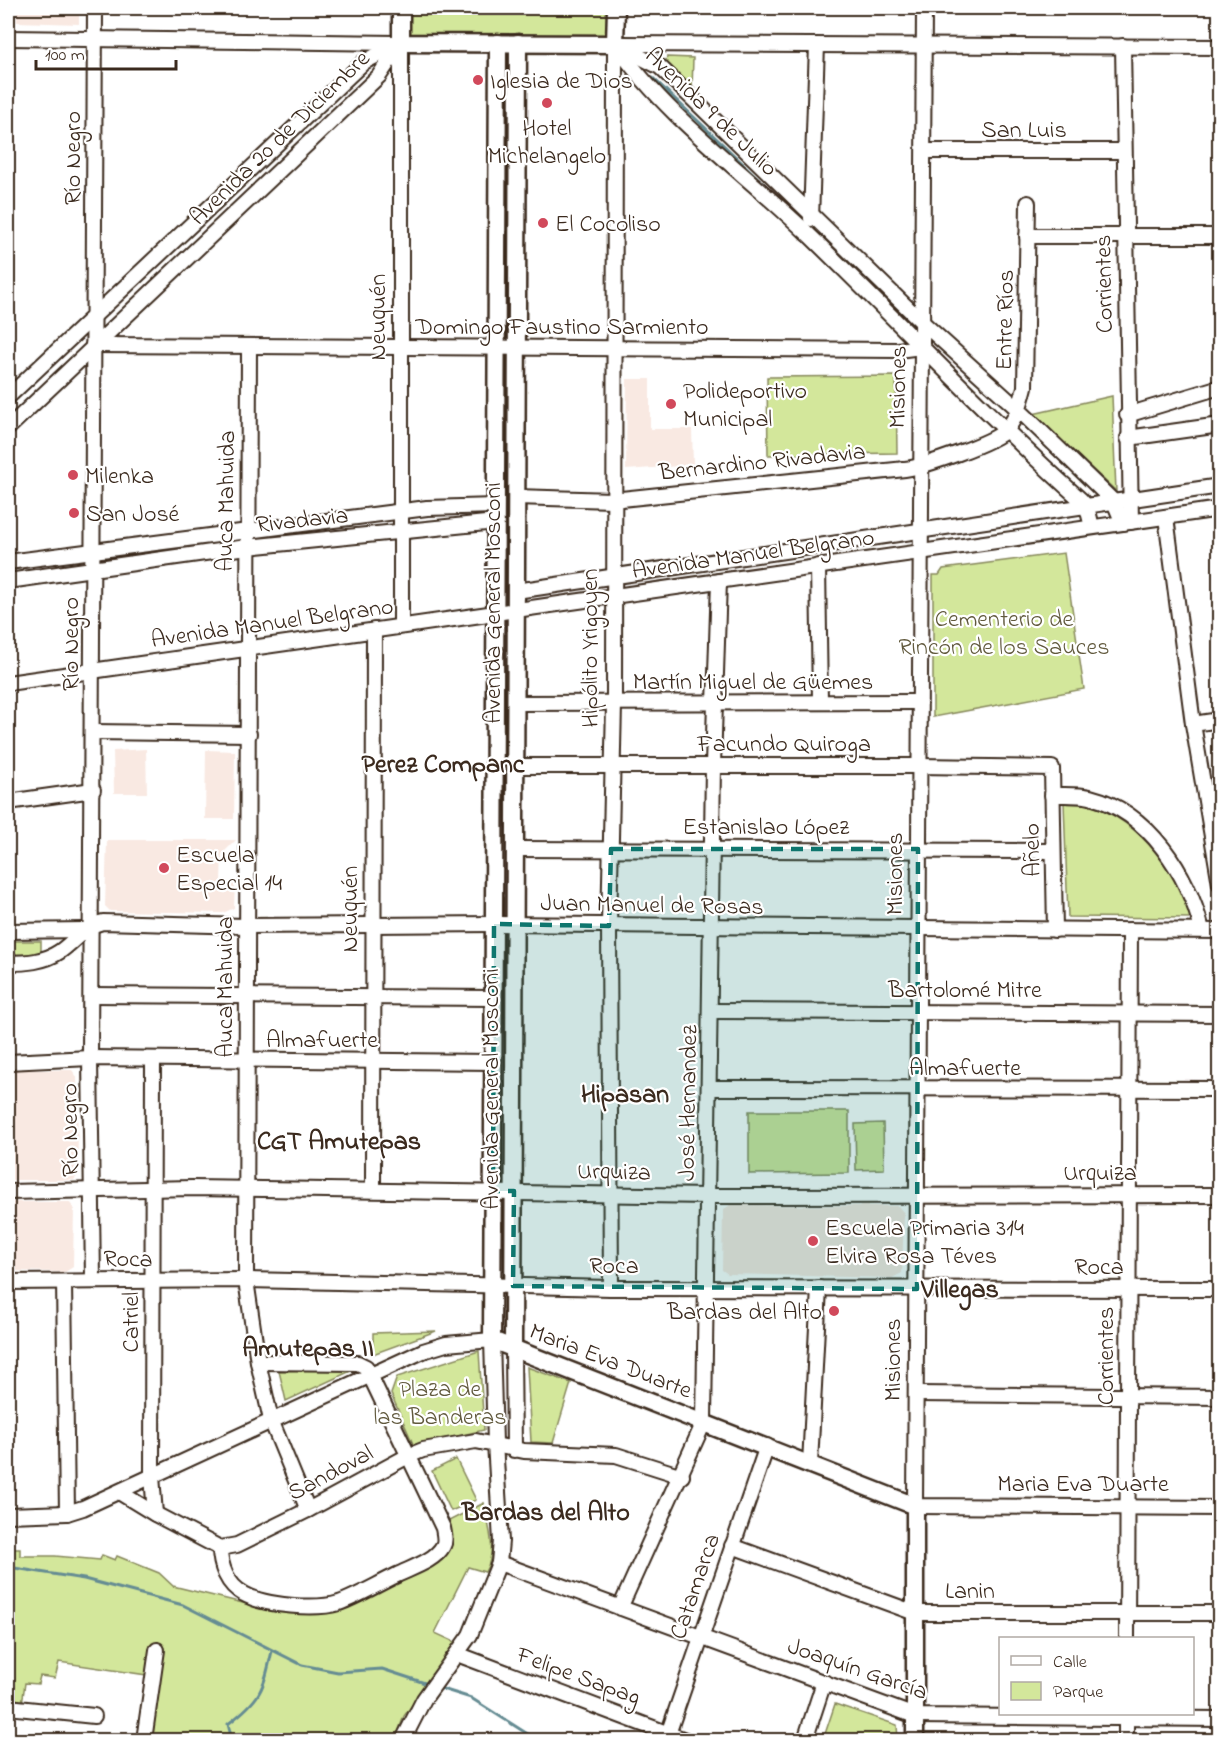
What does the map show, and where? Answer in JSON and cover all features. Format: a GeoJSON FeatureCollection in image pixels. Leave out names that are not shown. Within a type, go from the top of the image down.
{"type":"FeatureCollection","features":[{"type":"Feature","properties":{"kind":"main road","name":"Neuquén"},"geometry":{"type":"LineString","coordinates":[[401,8],[401,43]]}},
{"type":"Feature","properties":{"kind":"main road","name":"Hipólito Yrigoyen"},"geometry":{"type":"LineString","coordinates":[[615,44],[616,8]]}},
{"type":"Feature","properties":{"kind":"main road"},"geometry":{"type":"LineString","coordinates":[[401,43],[615,44]]}},
{"type":"Feature","properties":{"kind":"main road","name":"Avenida General Mosconi"},"geometry":{"type":"LineString","coordinates":[[492,1340],[498,43]]}},
{"type":"Feature","properties":{"kind":"main road","name":"Avenida General Mosconi"},"geometry":{"type":"LineString","coordinates":[[513,1349],[518,43]]}},
{"type":"Feature","properties":{"kind":"main road","name":"Maria Eva Duarte"},"geometry":{"type":"LineString","coordinates":[[492,1340],[915,1506]]}},
{"type":"Feature","properties":{"kind":"main road","name":"Misiones"},"geometry":{"type":"LineString","coordinates":[[915,1506],[915,1740]]}},
{"type":"Feature","properties":{"kind":"street","name":"Río Negro"},"geometry":{"type":"LineString","coordinates":[[93,1280],[89,927],[93,790],[95,8]]}},
{"type":"Feature","properties":{"kind":"street","name":"Misiones"},"geometry":{"type":"LineString","coordinates":[[915,1506],[919,532],[923,323],[924,8]]}},
{"type":"Feature","properties":{"kind":"street"},"geometry":{"type":"LineString","coordinates":[[8,38],[95,41],[401,43]]}},
{"type":"Feature","properties":{"kind":"street","name":"Avenida 20 de Diciembre"},"geometry":{"type":"LineString","coordinates":[[8,397],[364,62],[401,43]]}},
{"type":"Feature","properties":{"kind":"street","name":"Avenida 20 de Diciembre"},"geometry":{"type":"LineString","coordinates":[[8,428],[379,76],[401,43]]}},
{"type":"Feature","properties":{"kind":"street","name":"Neuquén"},"geometry":{"type":"LineString","coordinates":[[401,43],[401,626]]}},
{"type":"Feature","properties":{"kind":"street"},"geometry":{"type":"LineString","coordinates":[[615,44],[1220,47]]}},
{"type":"Feature","properties":{"kind":"street","name":"Avenida 9 de Julio"},"geometry":{"type":"LineString","coordinates":[[615,44],[660,67],[923,323],[1019,410],[1114,502],[1127,522]]}},
{"type":"Feature","properties":{"kind":"street","name":"Avenida 9 de Julio"},"geometry":{"type":"LineString","coordinates":[[615,44],[643,82],[807,233],[1005,432],[1087,507]]}},
{"type":"Feature","properties":{"kind":"street","name":"Hipólito Yrigoyen"},"geometry":{"type":"LineString","coordinates":[[611,1288],[609,926],[614,704],[612,500],[615,44]]}},
{"type":"Feature","properties":{"kind":"street"},"geometry":{"type":"LineString","coordinates":[[807,233],[813,214],[817,45]]}},
{"type":"Feature","properties":{"kind":"street","name":"Corrientes"},"geometry":{"type":"LineString","coordinates":[[1123,46],[1130,499],[1127,522]]}},
{"type":"Feature","properties":{"kind":"street","name":"San Luis"},"geometry":{"type":"LineString","coordinates":[[924,151],[1124,151]]}},
{"type":"Feature","properties":{"kind":"street","name":"Entre Ríos"},"geometry":{"type":"LineString","coordinates":[[1005,432],[1019,410],[1025,387],[1028,203]]}},
{"type":"Feature","properties":{"kind":"street"},"geometry":{"type":"LineString","coordinates":[[1027,236],[1220,236]]}},
{"type":"Feature","properties":{"kind":"street","name":"Domingo Faustino Sarmiento"},"geometry":{"type":"LineString","coordinates":[[93,345],[898,350],[921,347]]}},
{"type":"Feature","properties":{"kind":"street","name":"Auca Mahuida"},"geometry":{"type":"LineString","coordinates":[[249,346],[246,1280],[258,1362],[271,1420],[308,1510]]}},
{"type":"Feature","properties":{"kind":"street"},"geometry":{"type":"LineString","coordinates":[[1127,415],[1220,387]]}},
{"type":"Feature","properties":{"kind":"street"},"geometry":{"type":"LineString","coordinates":[[1128,438],[1220,426]]}},
{"type":"Feature","properties":{"kind":"street","name":"Bernardino Rivadavia"},"geometry":{"type":"LineString","coordinates":[[516,497],[612,500],[920,467],[1005,432]]}},
{"type":"Feature","properties":{"kind":"street"},"geometry":{"type":"LineString","coordinates":[[516,591],[1220,486]]}},
{"type":"Feature","properties":{"kind":"street"},"geometry":{"type":"LineString","coordinates":[[1087,507],[1092,527]]}},
{"type":"Feature","properties":{"kind":"street","name":"Rivadavia"},"geometry":{"type":"LineString","coordinates":[[8,562],[427,508],[496,514]]}},
{"type":"Feature","properties":{"kind":"street","name":"Avenida Manuel Belgrano"},"geometry":{"type":"LineString","coordinates":[[8,684],[1220,509]]}},
{"type":"Feature","properties":{"kind":"street","name":"Rivadavia"},"geometry":{"type":"LineString","coordinates":[[8,580],[247,547],[401,531],[496,514]]}},
{"type":"Feature","properties":{"kind":"street"},"geometry":{"type":"LineString","coordinates":[[1166,517],[1193,724],[1220,884]]}},
{"type":"Feature","properties":{"kind":"street"},"geometry":{"type":"LineString","coordinates":[[818,566],[820,702]]}},
{"type":"Feature","properties":{"kind":"street","name":"José Hernandez"},"geometry":{"type":"LineString","coordinates":[[620,1608],[682,1476],[704,1422],[711,1088],[713,765],[719,581]]}},
{"type":"Feature","properties":{"kind":"street","name":"Neuquén"},"geometry":{"type":"LineString","coordinates":[[373,1189],[374,630]]}},
{"type":"Feature","properties":{"kind":"street","name":"Martín Miguel de Güemes"},"geometry":{"type":"LineString","coordinates":[[515,703],[918,702]]}},
{"type":"Feature","properties":{"kind":"street"},"geometry":{"type":"LineString","coordinates":[[1193,724],[1220,720]]}},
{"type":"Feature","properties":{"kind":"street"},"geometry":{"type":"LineString","coordinates":[[93,732],[249,734]]}},
{"type":"Feature","properties":{"kind":"street","name":"Facundo Quiroga"},"geometry":{"type":"LineString","coordinates":[[515,766],[1052,768]]}},
{"type":"Feature","properties":{"kind":"street","name":"Añelo"},"geometry":{"type":"LineString","coordinates":[[1052,768],[1055,930]]}},
{"type":"Feature","properties":{"kind":"street"},"geometry":{"type":"LineString","coordinates":[[8,802],[93,790]]}},
{"type":"Feature","properties":{"kind":"street"},"geometry":{"type":"LineString","coordinates":[[1052,795],[1092,797],[1113,806],[1148,831],[1166,852],[1182,878],[1197,911],[1202,930]]}},
{"type":"Feature","properties":{"kind":"street","name":"Estanislao López"},"geometry":{"type":"LineString","coordinates":[[515,849],[1053,851]]}},
{"type":"Feature","properties":{"kind":"street","name":"Juan Manuel de Rosas"},"geometry":{"type":"LineString","coordinates":[[8,930],[89,927],[494,924],[918,930],[1220,931]]}},
{"type":"Feature","properties":{"kind":"street"},"geometry":{"type":"LineString","coordinates":[[8,963],[38,961],[57,953],[89,927]]}},
{"type":"Feature","properties":{"kind":"street","name":"Corrientes"},"geometry":{"type":"LineString","coordinates":[[1126,1637],[1131,1089],[1130,930]]}},
{"type":"Feature","properties":{"kind":"street"},"geometry":{"type":"LineString","coordinates":[[91,995],[246,998],[494,998]]}},
{"type":"Feature","properties":{"kind":"street","name":"Bartolomé Mitre"},"geometry":{"type":"LineString","coordinates":[[711,1011],[1220,1014]]}},
{"type":"Feature","properties":{"kind":"street","name":"Almafuerte"},"geometry":{"type":"LineString","coordinates":[[8,1062],[90,1058],[493,1062]]}},
{"type":"Feature","properties":{"kind":"street","name":"Catriel"},"geometry":{"type":"LineString","coordinates":[[153,1059],[152,1476],[154,1514]]}},
{"type":"Feature","properties":{"kind":"street","name":"Almafuerte"},"geometry":{"type":"LineString","coordinates":[[711,1088],[1220,1089]]}},
{"type":"Feature","properties":{"kind":"street","name":"Urquiza"},"geometry":{"type":"LineString","coordinates":[[8,1192],[373,1189],[611,1192],[709,1196],[1220,1195]]}},
{"type":"Feature","properties":{"kind":"street","name":"Roca"},"geometry":{"type":"LineString","coordinates":[[8,1282],[246,1280],[611,1288],[1220,1289]]}},
{"type":"Feature","properties":{"kind":"street"},"geometry":{"type":"LineString","coordinates":[[64,1282],[67,1513]]}},
{"type":"Feature","properties":{"kind":"street"},"geometry":{"type":"LineString","coordinates":[[810,1464],[819,1288]]}},
{"type":"Feature","properties":{"kind":"street","name":"Maria Eva Duarte"},"geometry":{"type":"LineString","coordinates":[[8,1515],[67,1513],[119,1492],[371,1373],[446,1344],[492,1340]]}},
{"type":"Feature","properties":{"kind":"street","name":"Avenida General Mosconi"},"geometry":{"type":"LineString","coordinates":[[403,1740],[424,1699],[470,1635],[499,1563],[501,1541],[492,1340]]}},
{"type":"Feature","properties":{"kind":"street","name":"Avenida General Mosconi"},"geometry":{"type":"LineString","coordinates":[[513,1349],[514,1450]]}},
{"type":"Feature","properties":{"kind":"street"},"geometry":{"type":"LineString","coordinates":[[119,1492],[154,1514],[220,1548],[220,1561],[226,1576],[243,1594],[263,1601],[315,1606],[338,1603],[424,1562],[443,1546],[445,1539],[371,1373],[358,1363],[258,1362]]}},
{"type":"Feature","properties":{"kind":"street"},"geometry":{"type":"LineString","coordinates":[[916,1394],[1220,1397]]}},
{"type":"Feature","properties":{"kind":"street","name":"Sandoval"},"geometry":{"type":"LineString","coordinates":[[220,1548],[237,1545],[408,1456],[423,1450],[462,1443],[495,1443],[514,1450],[616,1455],[682,1476]]}},
{"type":"Feature","properties":{"kind":"street","name":"Catamarca"},"geometry":{"type":"LineString","coordinates":[[667,1737],[767,1446]]}},
{"type":"Feature","properties":{"kind":"street","name":"Maria Eva Duarte"},"geometry":{"type":"LineString","coordinates":[[915,1506],[1220,1508]]}},
{"type":"Feature","properties":{"kind":"street","name":"Lanin"},"geometry":{"type":"LineString","coordinates":[[732,1546],[915,1612],[1220,1613]]}},
{"type":"Feature","properties":{"kind":"street","name":"Joaquín García"},"geometry":{"type":"LineString","coordinates":[[499,1563],[915,1716],[1220,1719]]}},
{"type":"Feature","properties":{"kind":"street"},"geometry":{"type":"LineString","coordinates":[[144,1740],[157,1650]]}},
{"type":"Feature","properties":{"kind":"street","name":"Felipe Sapag"},"geometry":{"type":"LineString","coordinates":[[457,1654],[647,1724],[667,1737],[685,1740]]}},
{"type":"Feature","properties":{"kind":"street"},"geometry":{"type":"LineString","coordinates":[[805,1740],[824,1682]]}},
{"type":"Feature","properties":{"kind":"street"},"geometry":{"type":"LineString","coordinates":[[8,1707],[94,1716]]}},
{"type":"Feature","properties":{"kind":"street"},"geometry":{"type":"LineString","coordinates":[[1126,1717],[1126,1740]]}},
{"type":"Feature","properties":{"kind":"highlighted area"},"geometry":{"type":"Polygon","coordinates":[[[611,849],[918,849],[917,1289],[513,1286],[514,1191],[493,1191],[494,924],[609,926],[611,849]]]}},
{"type":"Feature","properties":{"kind":"shaded area"},"geometry":{"type":"Polygon","coordinates":[[[17,8],[79,8],[79,24],[17,22],[17,8]]]}},
{"type":"Feature","properties":{"kind":"shaded area"},"geometry":{"type":"Polygon","coordinates":[[[627,379],[650,379],[650,429],[692,429],[693,465],[626,470],[627,379]]]}},
{"type":"Feature","properties":{"kind":"shaded area"},"geometry":{"type":"Polygon","coordinates":[[[146,749],[147,793],[114,793],[113,751],[146,749]]]}},
{"type":"Feature","properties":{"kind":"shaded area"},"geometry":{"type":"Polygon","coordinates":[[[206,750],[235,751],[234,819],[205,819],[206,750]]]}},
{"type":"Feature","properties":{"kind":"shaded area","name":"Escuela Especial 14"},"geometry":{"type":"Polygon","coordinates":[[[107,840],[236,840],[222,854],[221,881],[235,883],[234,908],[223,913],[110,911],[105,906],[107,840]]]}},
{"type":"Feature","properties":{"kind":"shaded area"},"geometry":{"type":"Polygon","coordinates":[[[8,1070],[72,1070],[77,1077],[78,1175],[74,1180],[8,1180],[8,1070]]]}},
{"type":"Feature","properties":{"kind":"shaded area"},"geometry":{"type":"Polygon","coordinates":[[[8,1202],[69,1202],[74,1208],[73,1267],[65,1272],[8,1271],[8,1202]]]}},
{"type":"Feature","properties":{"kind":"shaded area","name":"Escuela Primaria 314 Elvira Rosa Téves"},"geometry":{"type":"Polygon","coordinates":[[[730,1205],[898,1206],[904,1213],[902,1273],[892,1278],[728,1274],[722,1270],[723,1210],[730,1205]]]}},
{"type":"Feature","properties":{"kind":"green space"},"geometry":{"type":"Polygon","coordinates":[[[408,8],[610,8],[608,36],[409,35],[408,8]]]}},
{"type":"Feature","properties":{"kind":"green space"},"geometry":{"type":"Polygon","coordinates":[[[667,57],[693,58],[692,90],[665,64],[667,57]]]}},
{"type":"Feature","properties":{"kind":"green space"},"geometry":{"type":"Polygon","coordinates":[[[502,63],[513,63],[514,336],[501,336],[502,63]]]}},
{"type":"Feature","properties":{"kind":"green space"},"geometry":{"type":"Polygon","coordinates":[[[502,358],[514,358],[513,586],[503,591],[502,358]]]}},
{"type":"Feature","properties":{"kind":"green space"},"geometry":{"type":"Polygon","coordinates":[[[896,376],[897,453],[768,455],[767,377],[896,376]]]}},
{"type":"Feature","properties":{"kind":"green space"},"geometry":{"type":"Polygon","coordinates":[[[1112,396],[1116,491],[1033,414],[1112,396]]]}},
{"type":"Feature","properties":{"kind":"green space","name":"Cementerio de Rincón de los Sauces"},"geometry":{"type":"Polygon","coordinates":[[[1064,553],[1084,689],[933,717],[933,575],[939,575],[943,569],[1064,553]]]}},
{"type":"Feature","properties":{"kind":"green space"},"geometry":{"type":"Polygon","coordinates":[[[1064,803],[1089,805],[1127,824],[1154,851],[1166,867],[1196,918],[1068,917],[1064,803]]]}},
{"type":"Feature","properties":{"kind":"green space"},"geometry":{"type":"Polygon","coordinates":[[[8,941],[41,941],[41,954],[8,954],[8,941]]]}},
{"type":"Feature","properties":{"kind":"green space"},"geometry":{"type":"Polygon","coordinates":[[[749,1111],[849,1111],[849,1173],[749,1174],[749,1111]]]}},
{"type":"Feature","properties":{"kind":"green space"},"geometry":{"type":"Polygon","coordinates":[[[883,1123],[884,1169],[856,1170],[855,1124],[883,1123]]]}},
{"type":"Feature","properties":{"kind":"green space"},"geometry":{"type":"Polygon","coordinates":[[[436,1331],[373,1354],[373,1333],[436,1331]]]}},
{"type":"Feature","properties":{"kind":"green space","name":"Plaza de las Banderas"},"geometry":{"type":"Polygon","coordinates":[[[479,1351],[484,1430],[414,1446],[391,1394],[397,1377],[479,1351]]]}},
{"type":"Feature","properties":{"kind":"green space"},"geometry":{"type":"Polygon","coordinates":[[[527,1367],[571,1383],[553,1443],[531,1442],[527,1367]]]}},
{"type":"Feature","properties":{"kind":"green space"},"geometry":{"type":"Polygon","coordinates":[[[355,1369],[286,1401],[279,1371],[355,1369]]]}},
{"type":"Feature","properties":{"kind":"green space"},"geometry":{"type":"Polygon","coordinates":[[[456,1459],[476,1500],[451,1511],[432,1471],[456,1459]]]}},
{"type":"Feature","properties":{"kind":"green space"},"geometry":{"type":"Polygon","coordinates":[[[484,1503],[491,1538],[489,1564],[485,1572],[468,1567],[435,1633],[457,1643],[404,1716],[395,1740],[152,1740],[160,1677],[59,1662],[55,1678],[40,1676],[38,1684],[25,1683],[22,1704],[8,1702],[8,1549],[20,1549],[20,1556],[100,1560],[102,1555],[115,1560],[117,1556],[159,1573],[173,1586],[255,1606],[303,1612],[436,1559],[445,1523],[484,1503]]]}},
{"type":"Feature","properties":{"kind":"green space"},"geometry":{"type":"Polygon","coordinates":[[[835,1704],[897,1725],[898,1740],[823,1740],[835,1704]]]}},
{"type":"Feature","properties":{"kind":"waterway"},"geometry":{"type":"LineString","coordinates":[[653,78],[784,203]]}},
{"type":"Feature","properties":{"kind":"waterway"},"geometry":{"type":"LineString","coordinates":[[849,265],[911,324]]}},
{"type":"Feature","properties":{"kind":"waterway"},"geometry":{"type":"LineString","coordinates":[[8,1567],[84,1579],[183,1605],[302,1665],[338,1672],[382,1669],[428,1684]]}},
{"type":"Feature","properties":{"kind":"waterway"},"geometry":{"type":"LineString","coordinates":[[232,1740],[228,1724],[248,1708],[259,1693],[272,1651]]}},
{"type":"Feature","properties":{"kind":"waterway"},"geometry":{"type":"LineString","coordinates":[[439,1688],[471,1698],[537,1740]]}},
{"type":"Feature","properties":{"kind":"place","name":"Iglesia de Dios"},"geometry":{"type":"Point","coordinates":[478,80]}},
{"type":"Feature","properties":{"kind":"place","name":"Hotel Michelangelo"},"geometry":{"type":"Point","coordinates":[547,103]}},
{"type":"Feature","properties":{"kind":"place","name":"El Cocoliso"},"geometry":{"type":"Point","coordinates":[543,223]}},
{"type":"Feature","properties":{"kind":"place","name":"Polideportivo Municipal"},"geometry":{"type":"Point","coordinates":[671,404]}},
{"type":"Feature","properties":{"kind":"place","name":"Milenka"},"geometry":{"type":"Point","coordinates":[73,475]}},
{"type":"Feature","properties":{"kind":"place","name":"San José"},"geometry":{"type":"Point","coordinates":[74,513]}},
{"type":"Feature","properties":{"kind":"place","name":"Escuela Especial 14"},"geometry":{"type":"Point","coordinates":[164,868]}},
{"type":"Feature","properties":{"kind":"place","name":"Escuela Primaria 314 Elvira Rosa Téves"},"geometry":{"type":"Point","coordinates":[813,1241]}},
{"type":"Feature","properties":{"kind":"place","name":"Bardas del Alto"},"geometry":{"type":"Point","coordinates":[834,1311]}},
{"type":"Feature","properties":{"kind":"district","name":"Perez Companc"},"geometry":{"type":"Point","coordinates":[443,763]}},
{"type":"Feature","properties":{"kind":"district","name":"Hipasan"},"geometry":{"type":"Point","coordinates":[625,1093]}},
{"type":"Feature","properties":{"kind":"district","name":"CGT Amutepas"},"geometry":{"type":"Point","coordinates":[339,1140]}},
{"type":"Feature","properties":{"kind":"district","name":"Villegas"},"geometry":{"type":"Point","coordinates":[960,1288]}},
{"type":"Feature","properties":{"kind":"district","name":"Amutepas II"},"geometry":{"type":"Point","coordinates":[308,1347]}},
{"type":"Feature","properties":{"kind":"district","name":"Bardas del Alto"},"geometry":{"type":"Point","coordinates":[546,1511]}}]}
